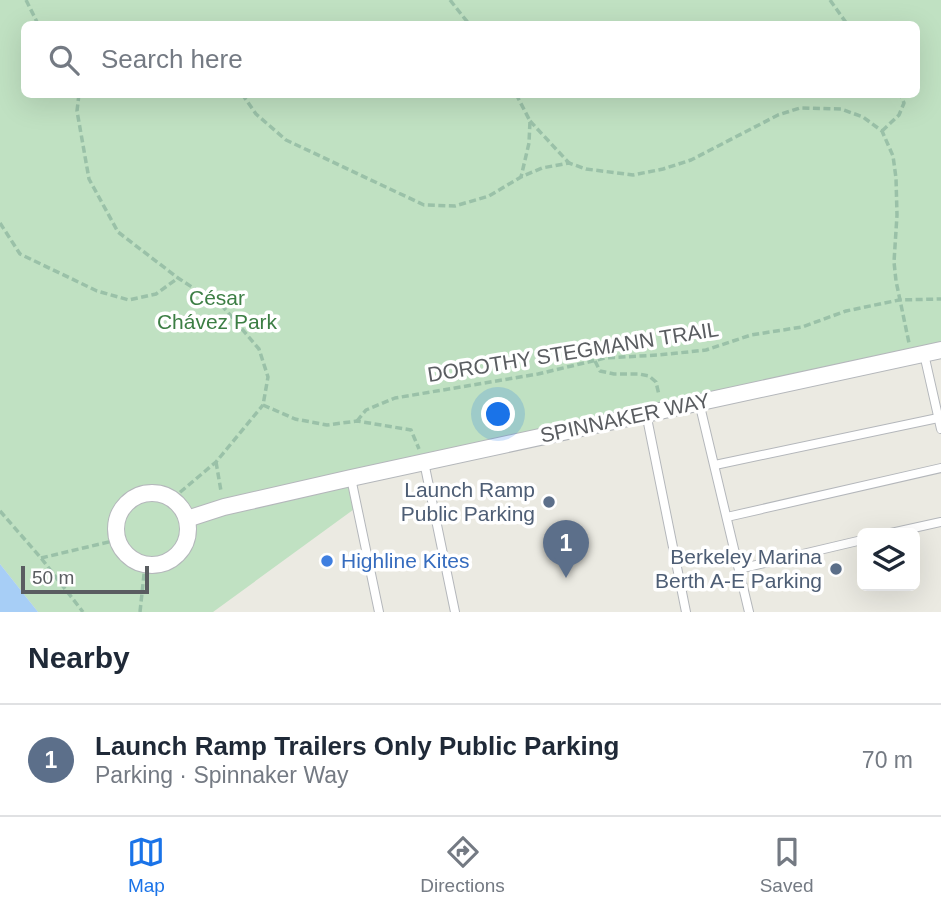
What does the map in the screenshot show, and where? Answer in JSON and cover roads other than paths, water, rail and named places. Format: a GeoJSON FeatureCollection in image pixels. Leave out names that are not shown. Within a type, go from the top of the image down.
{"type":"FeatureCollection","features":[{"type":"Feature","properties":{"kind":"street","name":"SPINNAKER WAY"},"geometry":{"type":"LineString","coordinates":[[187,519],[351,478],[941,350]]}},
{"type":"Feature","properties":{"kind":"street"},"geometry":{"type":"LineString","coordinates":[[162,494],[172,499],[179,504],[187,519],[186,543],[179,554],[158,565],[136,562],[121,549],[117,540],[117,518],[122,508],[140,495],[162,494]]}},
{"type":"Feature","properties":{"kind":"lane"},"geometry":{"type":"LineString","coordinates":[[918,356],[941,429]]}},
{"type":"Feature","properties":{"kind":"lane"},"geometry":{"type":"LineString","coordinates":[[699,402],[749,612]]}},
{"type":"Feature","properties":{"kind":"lane"},"geometry":{"type":"LineString","coordinates":[[655,412],[658,473],[686,612]]}},
{"type":"Feature","properties":{"kind":"lane"},"geometry":{"type":"LineString","coordinates":[[715,465],[939,418]]}},
{"type":"Feature","properties":{"kind":"lane"},"geometry":{"type":"LineString","coordinates":[[424,462],[455,612]]}},
{"type":"Feature","properties":{"kind":"lane"},"geometry":{"type":"LineString","coordinates":[[727,517],[941,468]]}},
{"type":"Feature","properties":{"kind":"lane"},"geometry":{"type":"LineString","coordinates":[[351,478],[379,612]]}},
{"type":"Feature","properties":{"kind":"lane"},"geometry":{"type":"LineString","coordinates":[[914,528],[941,522]]}},
{"type":"Feature","properties":{"kind":"lane"},"geometry":{"type":"LineString","coordinates":[[739,569],[857,541]]}},
{"type":"Feature","properties":{"kind":"water"},"geometry":{"type":"Polygon","coordinates":[[[0,564],[38,612],[0,612],[0,564]]]}},
{"type":"Feature","properties":{"kind":"place","name":"Launch Ramp Public Parking"},"geometry":{"type":"Point","coordinates":[549,502]}},
{"type":"Feature","properties":{"kind":"place","name":"Highline Kites"},"geometry":{"type":"Point","coordinates":[327,561]}},
{"type":"Feature","properties":{"kind":"place","name":"Berkeley Marina Berth A-E Parking"},"geometry":{"type":"Point","coordinates":[836,569]}},
{"type":"Feature","properties":{"kind":"place","name":"Launch Ramp Trailers Only Public Parking"},"geometry":{"type":"Point","coordinates":[566,578]}},
{"type":"Feature","properties":{"kind":"park label","name":"César Chávez Park"},"geometry":{"type":"Point","coordinates":[217,310]}}]}
